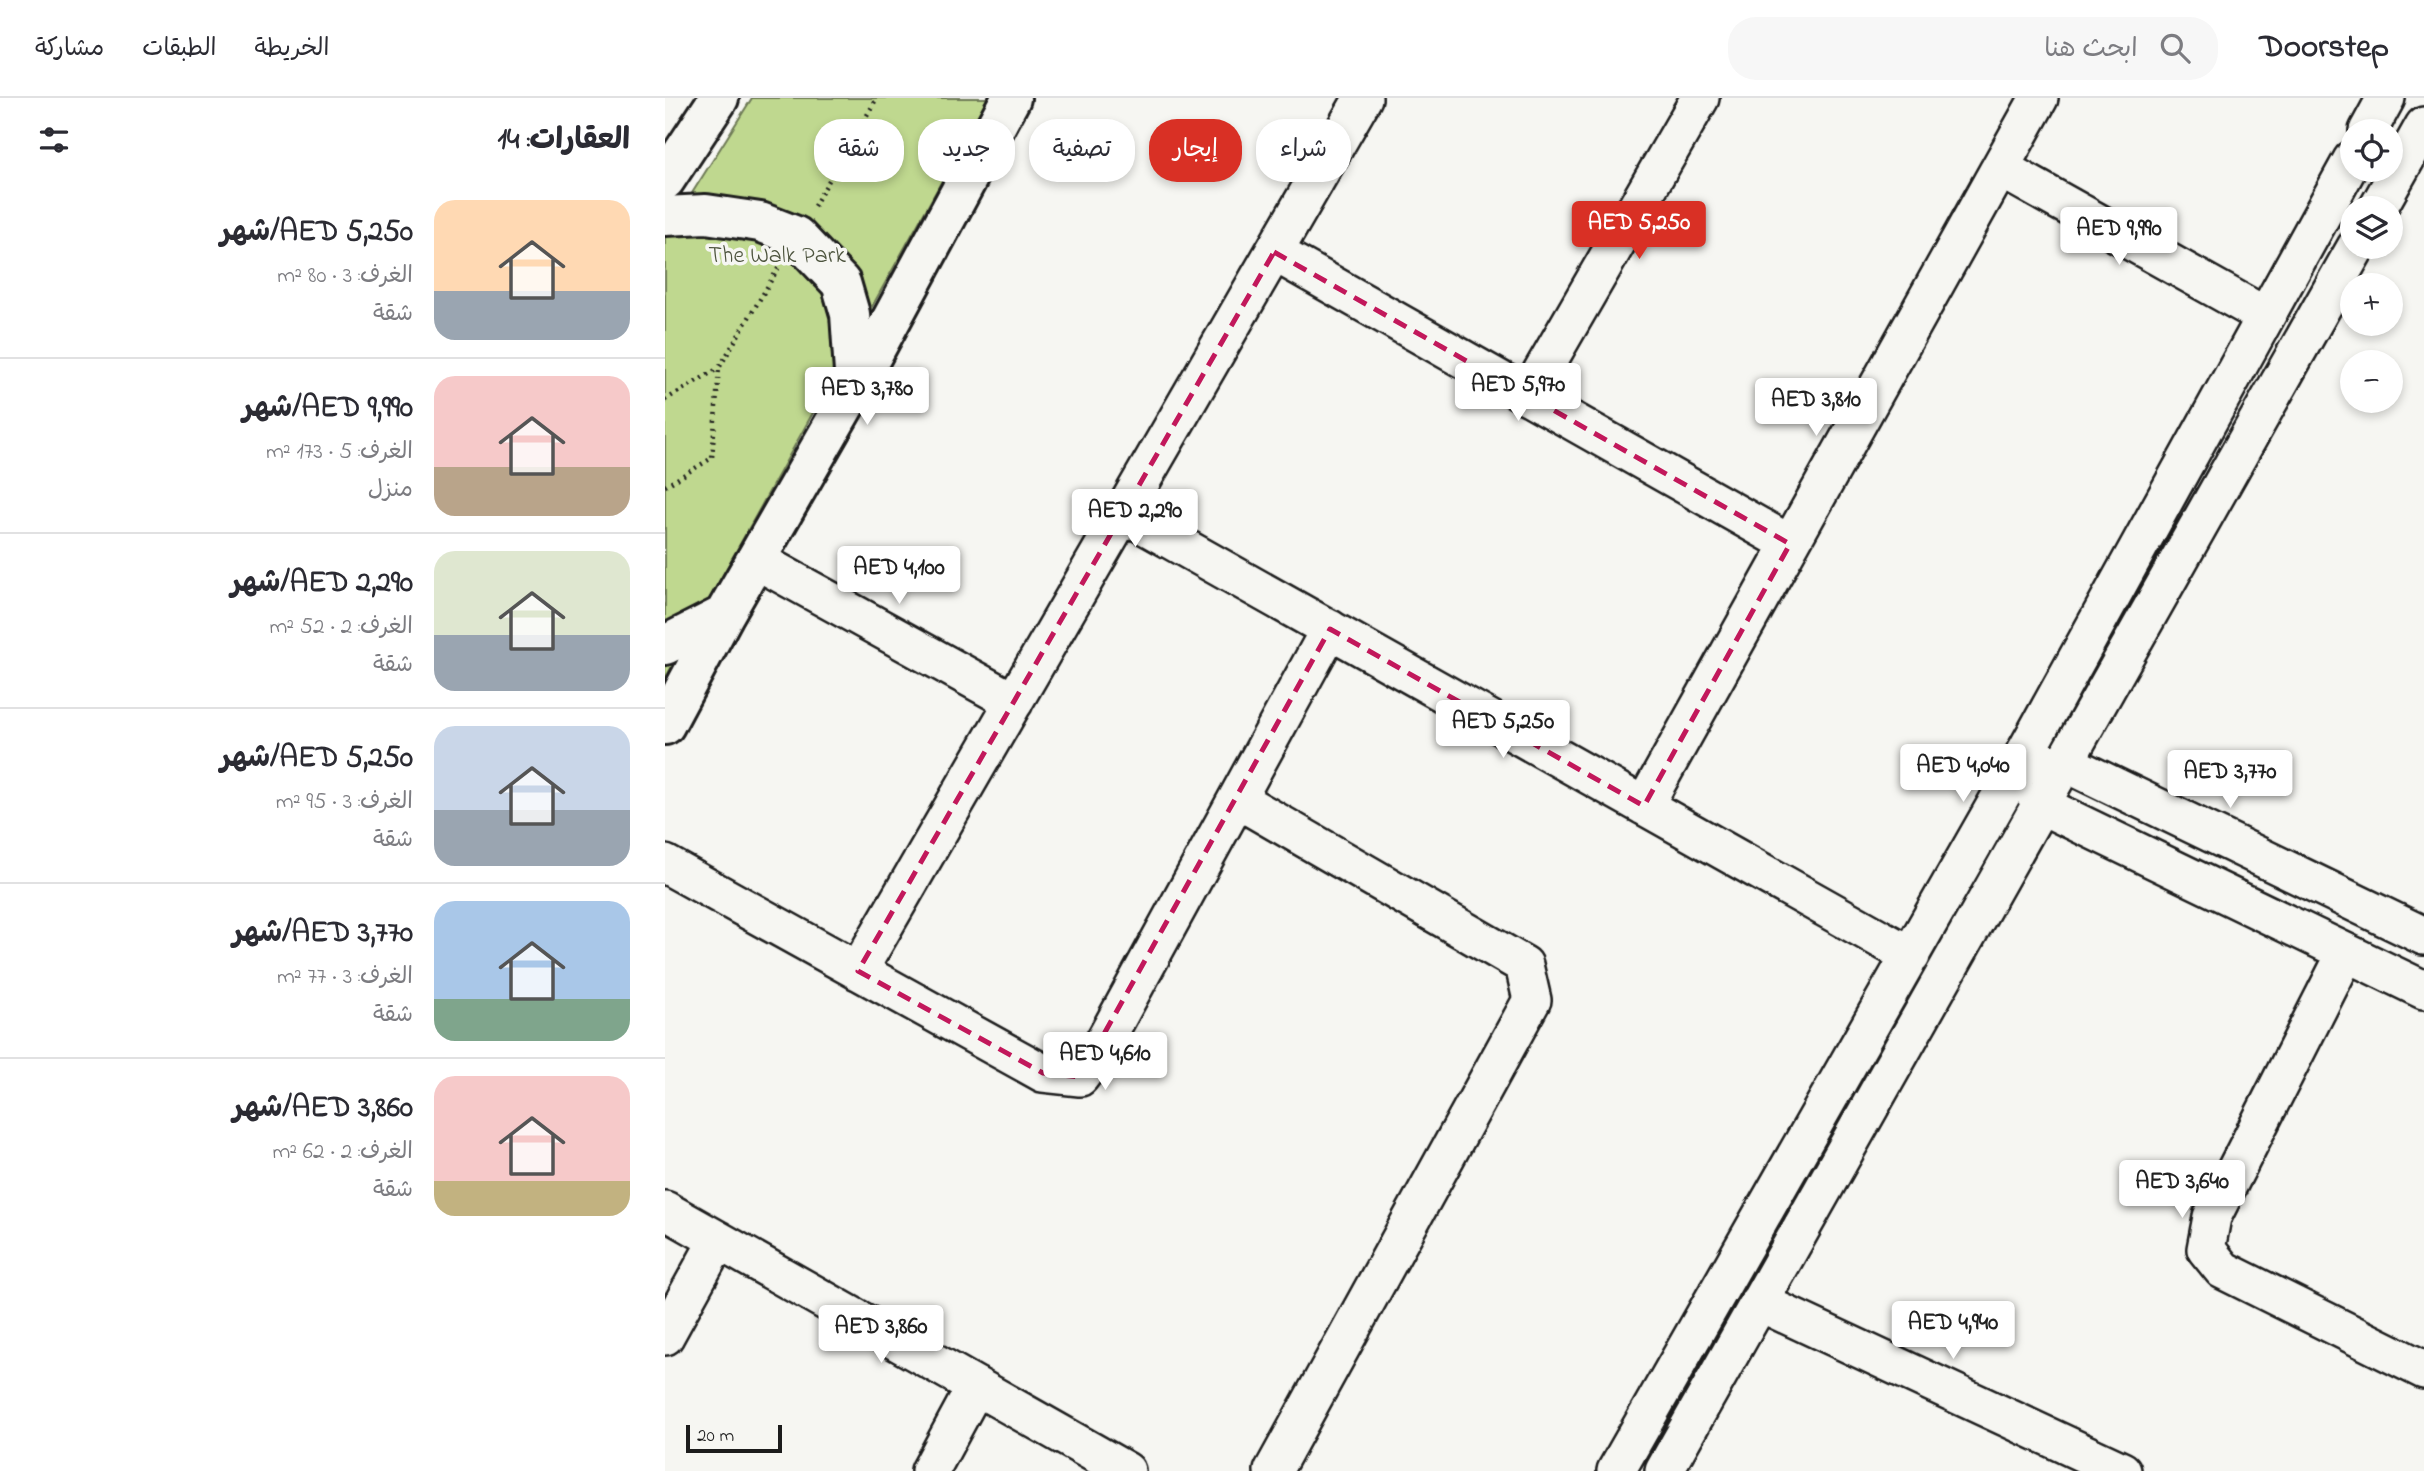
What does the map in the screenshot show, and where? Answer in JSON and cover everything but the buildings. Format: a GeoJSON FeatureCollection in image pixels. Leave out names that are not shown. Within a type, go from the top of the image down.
{"type":"FeatureCollection","features":[{"type":"Feature","properties":{"kind":"main road"},"geometry":{"type":"LineString","coordinates":[[665,180],[719,98]]}},
{"type":"Feature","properties":{"kind":"main road"},"geometry":{"type":"LineString","coordinates":[[665,724],[724,615],[855,387],[1011,98]]}},
{"type":"Feature","properties":{"kind":"main road"},"geometry":{"type":"LineString","coordinates":[[665,216],[706,214],[760,222],[796,236],[841,283],[850,314],[855,387]]}},
{"type":"Feature","properties":{"kind":"main road"},"geometry":{"type":"LineString","coordinates":[[665,645],[724,615]]}},
{"type":"Feature","properties":{"kind":"street"},"geometry":{"type":"LineString","coordinates":[[858,971],[1363,98]]}},
{"type":"Feature","properties":{"kind":"street"},"geometry":{"type":"LineString","coordinates":[[1528,396],[1700,98]]}},
{"type":"Feature","properties":{"kind":"street"},"geometry":{"type":"LineString","coordinates":[[1644,806],[2039,98]]}},
{"type":"Feature","properties":{"kind":"street"},"geometry":{"type":"LineString","coordinates":[[2375,119],[2386,98]]}},
{"type":"Feature","properties":{"kind":"street"},"geometry":{"type":"LineString","coordinates":[[2385,196],[2424,127]]}},
{"type":"Feature","properties":{"kind":"street"},"geometry":{"type":"LineString","coordinates":[[2000,168],[2265,316]]}},
{"type":"Feature","properties":{"kind":"street"},"geometry":{"type":"LineString","coordinates":[[1616,1471],[1911,956],[2340,182]]}},
{"type":"Feature","properties":{"kind":"street"},"geometry":{"type":"LineString","coordinates":[[1274,252],[1790,544]]}},
{"type":"Feature","properties":{"kind":"street"},"geometry":{"type":"LineString","coordinates":[[1664,1471],[2349,259]]}},
{"type":"Feature","properties":{"kind":"street"},"geometry":{"type":"LineString","coordinates":[[1123,513],[1911,956]]}},
{"type":"Feature","properties":{"kind":"street"},"geometry":{"type":"LineString","coordinates":[[756,560],[1014,702]]}},
{"type":"Feature","properties":{"kind":"street"},"geometry":{"type":"LineString","coordinates":[[665,864],[1043,1073],[1080,1077],[1098,1053],[1330,629]]}},
{"type":"Feature","properties":{"kind":"street"},"geometry":{"type":"LineString","coordinates":[[2018,764],[2066,763],[2424,936]]}},
{"type":"Feature","properties":{"kind":"street"},"geometry":{"type":"LineString","coordinates":[[2018,764],[2041,805],[2424,990]]}},
{"type":"Feature","properties":{"kind":"street"},"geometry":{"type":"LineString","coordinates":[[1237,799],[1524,965],[1532,1000],[1273,1471]]}},
{"type":"Feature","properties":{"kind":"street"},"geometry":{"type":"LineString","coordinates":[[2346,953],[2212,1217],[2206,1249],[2223,1270],[2424,1370]]}},
{"type":"Feature","properties":{"kind":"street"},"geometry":{"type":"LineString","coordinates":[[665,1210],[1126,1471]]}},
{"type":"Feature","properties":{"kind":"street"},"geometry":{"type":"LineString","coordinates":[[665,1336],[718,1240]]}},
{"type":"Feature","properties":{"kind":"street"},"geometry":{"type":"LineString","coordinates":[[1759,1302],[2122,1471]]}},
{"type":"Feature","properties":{"kind":"street"},"geometry":{"type":"LineString","coordinates":[[930,1471],[976,1386]]}},
{"type":"Feature","properties":{"kind":"path"},"geometry":{"type":"LineString","coordinates":[[814,206],[877,98]]}},
{"type":"Feature","properties":{"kind":"path"},"geometry":{"type":"LineString","coordinates":[[665,486],[712,458],[719,368],[779,267]]}},
{"type":"Feature","properties":{"kind":"path"},"geometry":{"type":"LineString","coordinates":[[665,400],[719,368]]}},
{"type":"Feature","properties":{"kind":"highlighted area"},"geometry":{"type":"Polygon","coordinates":[[[1274,252],[1790,544],[1644,806],[1330,629],[1080,1077],[1043,1073],[858,971],[1274,252]]]}},
{"type":"Feature","properties":{"kind":"green space","name":"The Walk Park"},"geometry":{"type":"Polygon","coordinates":[[[752,98],[988,98],[976,119],[918,119],[918,182],[941,182],[665,679],[665,236],[752,98]]]}}]}
